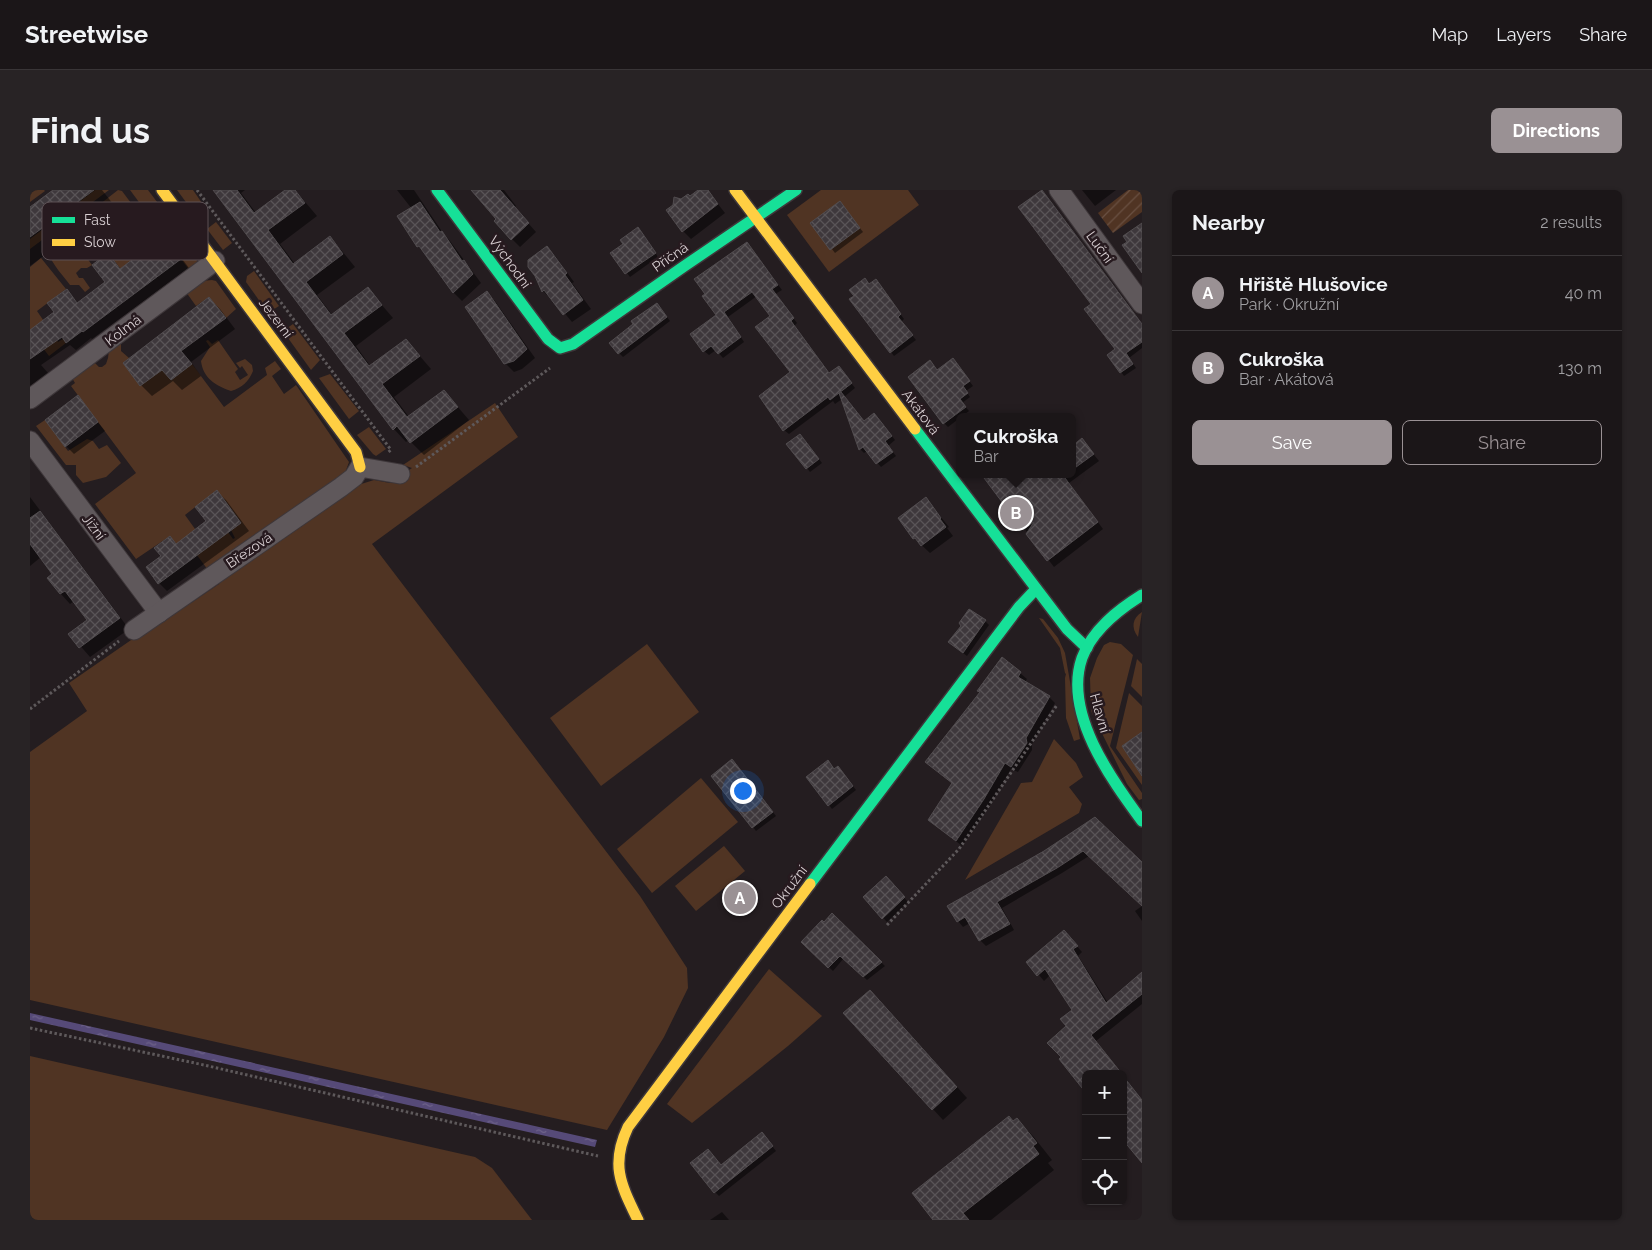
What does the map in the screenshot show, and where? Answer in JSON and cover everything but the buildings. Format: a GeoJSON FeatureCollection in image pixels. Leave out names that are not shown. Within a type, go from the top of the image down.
{"type":"FeatureCollection","features":[{"type":"Feature","properties":{"kind":"street","name":"Jezerní"},"geometry":{"type":"LineString","coordinates":[[162,190],[171,202]]}},
{"type":"Feature","properties":{"kind":"street","name":"Východní"},"geometry":{"type":"LineString","coordinates":[[437,190],[548,340],[560,348]]}},
{"type":"Feature","properties":{"kind":"street","name":"Akátová"},"geometry":{"type":"LineString","coordinates":[[735,190],[1036,589],[1067,629],[1087,648]]}},
{"type":"Feature","properties":{"kind":"street","name":"Příčná"},"geometry":{"type":"LineString","coordinates":[[560,348],[573,344],[796,190]]}},
{"type":"Feature","properties":{"kind":"street","name":"Luční"},"geometry":{"type":"LineString","coordinates":[[1059,190],[1142,304]]}},
{"type":"Feature","properties":{"kind":"street","name":"Jezerní"},"geometry":{"type":"LineString","coordinates":[[208,252],[353,447],[360,467]]}},
{"type":"Feature","properties":{"kind":"street","name":"Kolmá"},"geometry":{"type":"LineString","coordinates":[[30,399],[215,261]]}},
{"type":"Feature","properties":{"kind":"street","name":"Jižní"},"geometry":{"type":"LineString","coordinates":[[30,441],[159,613]]}},
{"type":"Feature","properties":{"kind":"street"},"geometry":{"type":"LineString","coordinates":[[360,467],[400,474]]}},
{"type":"Feature","properties":{"kind":"street","name":"Březová"},"geometry":{"type":"LineString","coordinates":[[134,630],[341,488],[354,477],[360,467]]}},
{"type":"Feature","properties":{"kind":"street","name":"Okružní"},"geometry":{"type":"LineString","coordinates":[[638,1220],[624,1190],[618,1166],[620,1146],[628,1127],[1024,601],[1036,589]]}},
{"type":"Feature","properties":{"kind":"street","name":"Hlavní"},"geometry":{"type":"LineString","coordinates":[[1142,595],[1120,610],[1096,634],[1082,659],[1078,675],[1079,702],[1086,727],[1111,775],[1142,821]]}},
{"type":"Feature","properties":{"kind":"path"},"geometry":{"type":"LineString","coordinates":[[197,190],[206,202]]}},
{"type":"Feature","properties":{"kind":"path"},"geometry":{"type":"LineString","coordinates":[[208,205],[391,450],[381,458]]}},
{"type":"Feature","properties":{"kind":"path"},"geometry":{"type":"LineString","coordinates":[[400,474],[407,475],[554,364],[560,348]]}},
{"type":"Feature","properties":{"kind":"path"},"geometry":{"type":"LineString","coordinates":[[30,708],[134,630]]}},
{"type":"Feature","properties":{"kind":"path"},"geometry":{"type":"LineString","coordinates":[[887,925],[959,849],[1057,704]]}},
{"type":"Feature","properties":{"kind":"path"},"geometry":{"type":"LineString","coordinates":[[30,1028],[213,1067],[600,1156]]}},
{"type":"Feature","properties":{"kind":"shaded area"},"geometry":{"type":"Polygon","coordinates":[[[30,190],[44,190],[45,191],[30,202],[30,190]]]}},
{"type":"Feature","properties":{"kind":"shaded area"},"geometry":{"type":"Polygon","coordinates":[[[95,190],[109,190],[93,202],[79,202],[95,190]]]}},
{"type":"Feature","properties":{"kind":"shaded area"},"geometry":{"type":"Polygon","coordinates":[[[118,190],[122,191],[130,202],[103,202],[118,190]]]}},
{"type":"Feature","properties":{"kind":"shaded area"},"geometry":{"type":"Polygon","coordinates":[[[130,190],[148,190],[157,202],[139,202],[130,190]]]}},
{"type":"Feature","properties":{"kind":"shaded area"},"geometry":{"type":"Polygon","coordinates":[[[177,190],[193,190],[201,202],[186,202],[177,190]]]}},
{"type":"Feature","properties":{"kind":"shaded area"},"geometry":{"type":"Polygon","coordinates":[[[821,190],[908,190],[919,205],[829,272],[787,215],[821,190]]]}},
{"type":"Feature","properties":{"kind":"shaded area"},"geometry":{"type":"Polygon","coordinates":[[[1128,190],[1142,190],[1142,212],[1113,233],[1098,213],[1128,190]]]}},
{"type":"Feature","properties":{"kind":"shaded area"},"geometry":{"type":"Polygon","coordinates":[[[216,222],[232,243],[223,250],[208,228],[216,222]]]}},
{"type":"Feature","properties":{"kind":"shaded area"},"geometry":{"type":"Polygon","coordinates":[[[42,230],[42,240],[30,249],[30,239],[42,230]]]}},
{"type":"Feature","properties":{"kind":"shaded area"},"geometry":{"type":"Polygon","coordinates":[[[41,258],[66,289],[37,311],[58,342],[63,339],[66,343],[49,356],[30,331],[30,267],[41,258]]]}},
{"type":"Feature","properties":{"kind":"shaded area"},"geometry":{"type":"Polygon","coordinates":[[[52,260],[88,260],[92,265],[87,268],[81,268],[76,273],[79,278],[83,278],[90,288],[85,292],[79,285],[70,285],[52,260]]]}},
{"type":"Feature","properties":{"kind":"shaded area"},"geometry":{"type":"Polygon","coordinates":[[[114,260],[130,260],[131,261],[120,269],[114,260]]]}},
{"type":"Feature","properties":{"kind":"shaded area"},"geometry":{"type":"Polygon","coordinates":[[[182,260],[197,260],[190,271],[182,260]]]}},
{"type":"Feature","properties":{"kind":"shaded area"},"geometry":{"type":"Polygon","coordinates":[[[254,271],[279,306],[268,313],[246,282],[247,276],[254,271]]]}},
{"type":"Feature","properties":{"kind":"shaded area"},"geometry":{"type":"Polygon","coordinates":[[[202,281],[216,281],[236,309],[226,318],[209,297],[196,306],[186,292],[202,281]]]}},
{"type":"Feature","properties":{"kind":"shaded area"},"geometry":{"type":"Polygon","coordinates":[[[293,324],[320,360],[311,370],[283,331],[293,324]]]}},
{"type":"Feature","properties":{"kind":"shaded area"},"geometry":{"type":"Polygon","coordinates":[[[208,340],[212,344],[218,340],[238,369],[235,372],[240,380],[248,375],[242,366],[240,368],[236,363],[245,359],[252,365],[253,371],[242,386],[231,391],[220,387],[207,377],[201,361],[210,347],[206,341],[208,340]]]}},
{"type":"Feature","properties":{"kind":"shaded area"},"geometry":{"type":"Polygon","coordinates":[[[118,343],[121,344],[121,351],[129,358],[123,363],[140,386],[162,370],[171,380],[192,364],[224,407],[267,375],[265,368],[275,361],[281,369],[272,376],[284,394],[296,385],[349,462],[344,476],[208,570],[185,539],[176,545],[170,536],[136,559],[95,504],[136,473],[71,386],[75,383],[72,378],[93,361],[99,367],[106,364],[109,350],[118,343]],[[217,490],[185,515],[208,547],[228,532],[233,539],[235,538],[231,530],[241,522],[217,490]]]}},
{"type":"Feature","properties":{"kind":"shaded area"},"geometry":{"type":"Polygon","coordinates":[[[330,374],[359,411],[349,419],[319,378],[330,374]]]}},
{"type":"Feature","properties":{"kind":"shaded area"},"geometry":{"type":"Polygon","coordinates":[[[495,403],[518,437],[372,544],[640,896],[687,968],[688,988],[664,1037],[607,1130],[30,1000],[30,752],[87,711],[69,683],[186,602],[191,603],[219,584],[222,578],[280,538],[285,538],[358,485],[374,480],[390,483],[412,468],[403,465],[495,403]]]}},
{"type":"Feature","properties":{"kind":"shaded area"},"geometry":{"type":"Polygon","coordinates":[[[45,420],[68,451],[87,439],[93,441],[99,449],[107,445],[121,463],[106,477],[83,483],[76,475],[76,465],[66,465],[36,426],[45,420]]]}},
{"type":"Feature","properties":{"kind":"shaded area"},"geometry":{"type":"Polygon","coordinates":[[[369,427],[386,449],[376,456],[357,435],[369,427]]]}},
{"type":"Feature","properties":{"kind":"shaded area"},"geometry":{"type":"Polygon","coordinates":[[[1142,612],[1138,637],[1134,630],[1134,620],[1142,612]]]}},
{"type":"Feature","properties":{"kind":"shaded area"},"geometry":{"type":"Polygon","coordinates":[[[1039,618],[1043,619],[1058,638],[1065,653],[1080,739],[1074,741],[1066,718],[1066,674],[1060,648],[1039,618]]]}},
{"type":"Feature","properties":{"kind":"shaded area"},"geometry":{"type":"Polygon","coordinates":[[[1110,642],[1121,644],[1133,655],[1110,746],[1142,793],[1142,799],[1139,800],[1127,784],[1091,711],[1090,678],[1104,645],[1110,642]]]}},
{"type":"Feature","properties":{"kind":"shaded area"},"geometry":{"type":"Polygon","coordinates":[[[647,644],[699,712],[601,786],[550,718],[647,644]]]}},
{"type":"Feature","properties":{"kind":"shaded area"},"geometry":{"type":"Polygon","coordinates":[[[1137,659],[1142,664],[1142,697],[1131,686],[1137,659]]]}},
{"type":"Feature","properties":{"kind":"shaded area"},"geometry":{"type":"Polygon","coordinates":[[[1129,693],[1142,706],[1142,732],[1122,746],[1142,776],[1142,785],[1116,748],[1129,693]]]}},
{"type":"Feature","properties":{"kind":"shaded area"},"geometry":{"type":"Polygon","coordinates":[[[1054,739],[1076,763],[1083,777],[1069,787],[1082,804],[1079,813],[965,880],[1021,783],[1032,782],[1054,739]]]}},
{"type":"Feature","properties":{"kind":"shaded area"},"geometry":{"type":"Polygon","coordinates":[[[701,778],[738,822],[652,893],[617,849],[701,778]]]}},
{"type":"Feature","properties":{"kind":"shaded area"},"geometry":{"type":"Polygon","coordinates":[[[724,846],[745,871],[696,911],[675,886],[724,846]]]}},
{"type":"Feature","properties":{"kind":"shaded area"},"geometry":{"type":"Polygon","coordinates":[[[769,969],[822,1016],[788,1046],[692,1123],[667,1104],[769,969]]]}},
{"type":"Feature","properties":{"kind":"shaded area"},"geometry":{"type":"Polygon","coordinates":[[[30,1056],[475,1157],[492,1168],[532,1220],[30,1220],[30,1056]]]}},
{"type":"Feature","properties":{"kind":"water"},"geometry":{"type":"Polygon","coordinates":[[[30,1013],[597,1140],[595,1147],[30,1020],[30,1013]]]}},
{"type":"Feature","properties":{"kind":"traffic: fast"},"geometry":{"type":"LineString","coordinates":[[437,190],[548,339],[560,348],[573,344],[796,190]]}},
{"type":"Feature","properties":{"kind":"traffic: fast"},"geometry":{"type":"LineString","coordinates":[[915,429],[1067,629],[1087,648]]}},
{"type":"Feature","properties":{"kind":"traffic: fast"},"geometry":{"type":"LineString","coordinates":[[810,884],[1019,607],[1036,589]]}},
{"type":"Feature","properties":{"kind":"traffic: fast"},"geometry":{"type":"LineString","coordinates":[[1142,595],[1115,614],[1092,638],[1082,658],[1078,679],[1079,701],[1084,723],[1093,744],[1117,786],[1142,821]]}},
{"type":"Feature","properties":{"kind":"traffic: slow"},"geometry":{"type":"LineString","coordinates":[[162,190],[171,202]]}},
{"type":"Feature","properties":{"kind":"traffic: slow"},"geometry":{"type":"LineString","coordinates":[[735,190],[915,429]]}},
{"type":"Feature","properties":{"kind":"traffic: slow"},"geometry":{"type":"LineString","coordinates":[[208,252],[356,452],[360,467]]}},
{"type":"Feature","properties":{"kind":"traffic: slow"},"geometry":{"type":"LineString","coordinates":[[638,1220],[620,1175],[620,1153],[628,1127],[810,884]]}},
{"type":"Feature","properties":{"kind":"place","name":"Cukroška"},"geometry":{"type":"Point","coordinates":[1016,513]}},
{"type":"Feature","properties":{"kind":"place","name":"Hřiště Hlušovice"},"geometry":{"type":"Point","coordinates":[740,898]}}]}
